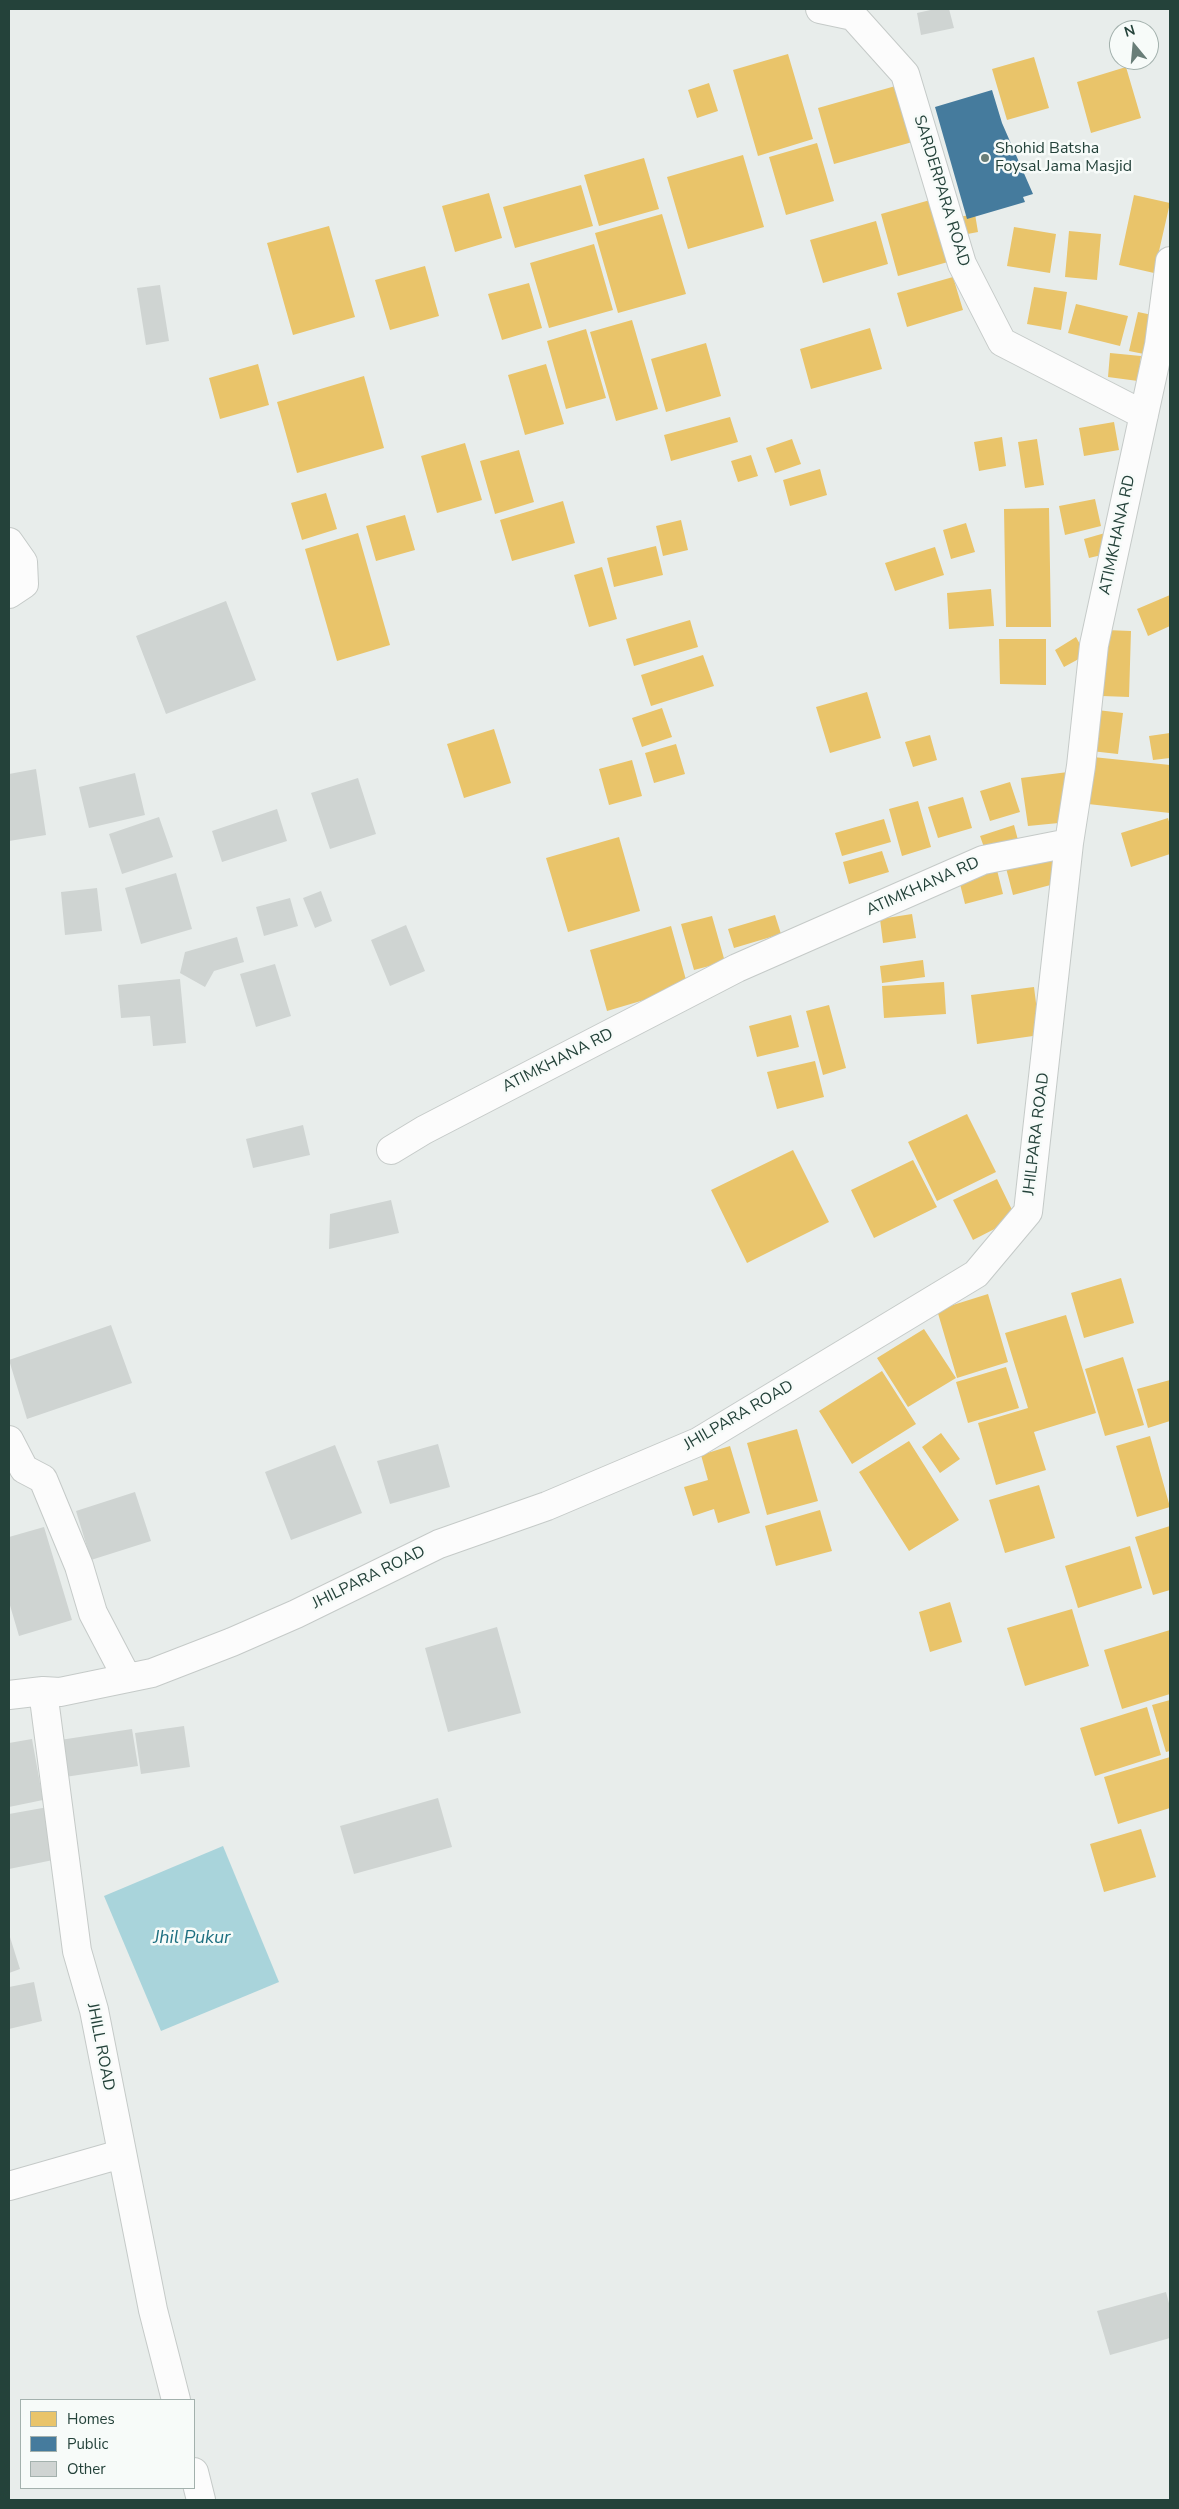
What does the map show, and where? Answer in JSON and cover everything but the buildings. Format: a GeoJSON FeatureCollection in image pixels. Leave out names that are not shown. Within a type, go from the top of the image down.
{"type":"FeatureCollection","features":[{"type":"Feature","properties":{"kind":"street","name":"SARDERPARA ROAD"},"geometry":{"type":"LineString","coordinates":[[820,9],[853,16],[905,74],[962,264],[1002,342],[1144,415]]}},
{"type":"Feature","properties":{"kind":"street","name":"ATIMKHANA RD"},"geometry":{"type":"LineString","coordinates":[[391,1150],[424,1130],[737,968],[983,860],[1069,843],[1082,766],[1094,645],[1159,345],[1170,261]]}},
{"type":"Feature","properties":{"kind":"street"},"geometry":{"type":"LineString","coordinates":[[9,542],[23,562],[24,584],[9,594]]}},
{"type":"Feature","properties":{"kind":"street","name":"JHILPARA ROAD"},"geometry":{"type":"LineString","coordinates":[[9,1695],[43,1691],[60,1692],[152,1673],[232,1642],[341,1593],[439,1544],[547,1506],[698,1442],[976,1274],[1028,1212],[1069,843]]}},
{"type":"Feature","properties":{"kind":"street"},"geometry":{"type":"LineString","coordinates":[[9,1440],[24,1469],[43,1480],[79,1566],[93,1613],[127,1678]]}},
{"type":"Feature","properties":{"kind":"street","name":"JHILL ROAD"},"geometry":{"type":"LineString","coordinates":[[43,1691],[77,1951],[94,2010],[152,2310],[176,2399]]}},
{"type":"Feature","properties":{"kind":"street"},"geometry":{"type":"LineString","coordinates":[[9,2186],[121,2154]]}},
{"type":"Feature","properties":{"kind":"street"},"geometry":{"type":"LineString","coordinates":[[195,2476],[201,2500]]}},
{"type":"Feature","properties":{"kind":"water","name":"Jhil Pukur"},"geometry":{"type":"Polygon","coordinates":[[[223,1846],[279,1982],[161,2031],[104,1896],[223,1846]]]}},
{"type":"Feature","properties":{"kind":"place","name":"Shohid Batsha Foysal Jama Masjid"},"geometry":{"type":"Point","coordinates":[985,158]}}]}
